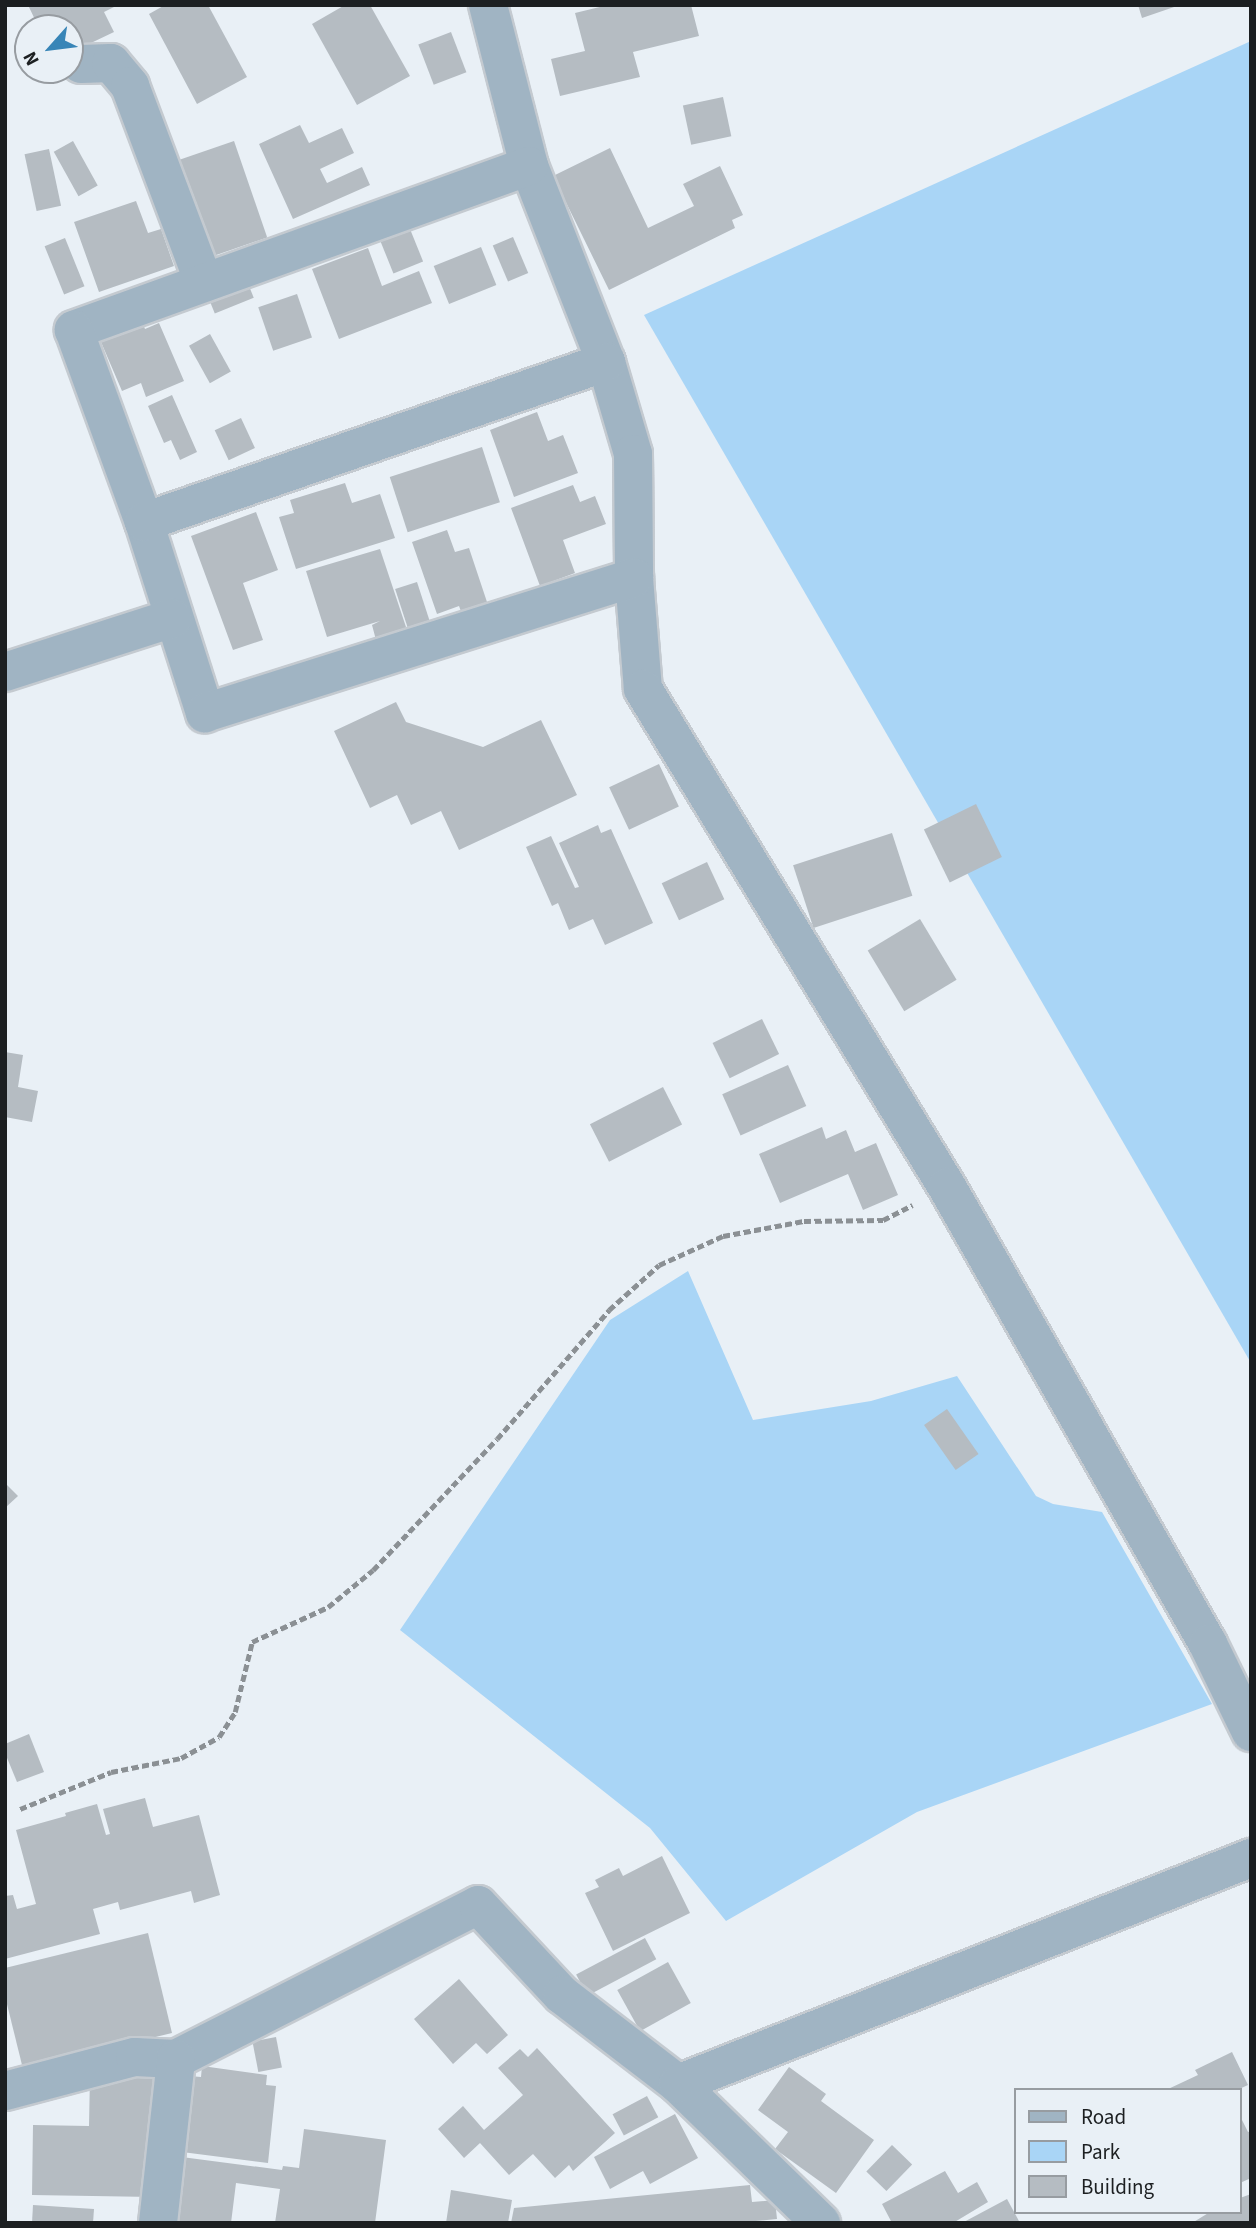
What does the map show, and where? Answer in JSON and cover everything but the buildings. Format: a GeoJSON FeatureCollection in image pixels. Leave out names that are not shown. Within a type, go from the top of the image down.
{"type":"FeatureCollection","features":[{"type":"Feature","properties":{"kind":"street"},"geometry":{"type":"LineString","coordinates":[[488,5],[529,166],[606,362],[632,454],[634,578],[643,689],[947,1187],[1209,1644],[1251,1732]]}},
{"type":"Feature","properties":{"kind":"street"},"geometry":{"type":"LineString","coordinates":[[84,64],[111,63],[130,86],[204,284]]}},
{"type":"Feature","properties":{"kind":"street"},"geometry":{"type":"LineString","coordinates":[[529,166],[74,330],[144,522],[205,713],[634,578]]}},
{"type":"Feature","properties":{"kind":"street"},"geometry":{"type":"LineString","coordinates":[[144,522],[606,362]]}},
{"type":"Feature","properties":{"kind":"street"},"geometry":{"type":"LineString","coordinates":[[5,672],[173,618]]}},
{"type":"Feature","properties":{"kind":"street"},"geometry":{"type":"LineString","coordinates":[[678,2084],[1251,1858]]}},
{"type":"Feature","properties":{"kind":"street"},"geometry":{"type":"LineString","coordinates":[[5,2091],[135,2057],[176,2059],[478,1905],[562,1995],[678,2084],[821,2223]]}},
{"type":"Feature","properties":{"kind":"street"},"geometry":{"type":"LineString","coordinates":[[158,2223],[176,2059]]}},
{"type":"Feature","properties":{"kind":"path"},"geometry":{"type":"LineString","coordinates":[[20,1809],[111,1772],[181,1758],[219,1737],[235,1712],[252,1642],[328,1607],[373,1570],[497,1439],[610,1310],[659,1265],[729,1235],[804,1221],[883,1220],[947,1187]]}},
{"type":"Feature","properties":{"kind":"green space"},"geometry":{"type":"Polygon","coordinates":[[[1251,41],[1251,1363],[644,315],[1251,41]]]}},
{"type":"Feature","properties":{"kind":"green space"},"geometry":{"type":"Polygon","coordinates":[[[688,1271],[753,1420],[871,1401],[957,1376],[1036,1496],[1053,1504],[1102,1512],[1212,1704],[917,1812],[726,1921],[650,1828],[400,1630],[610,1320],[688,1271]]]}}]}
